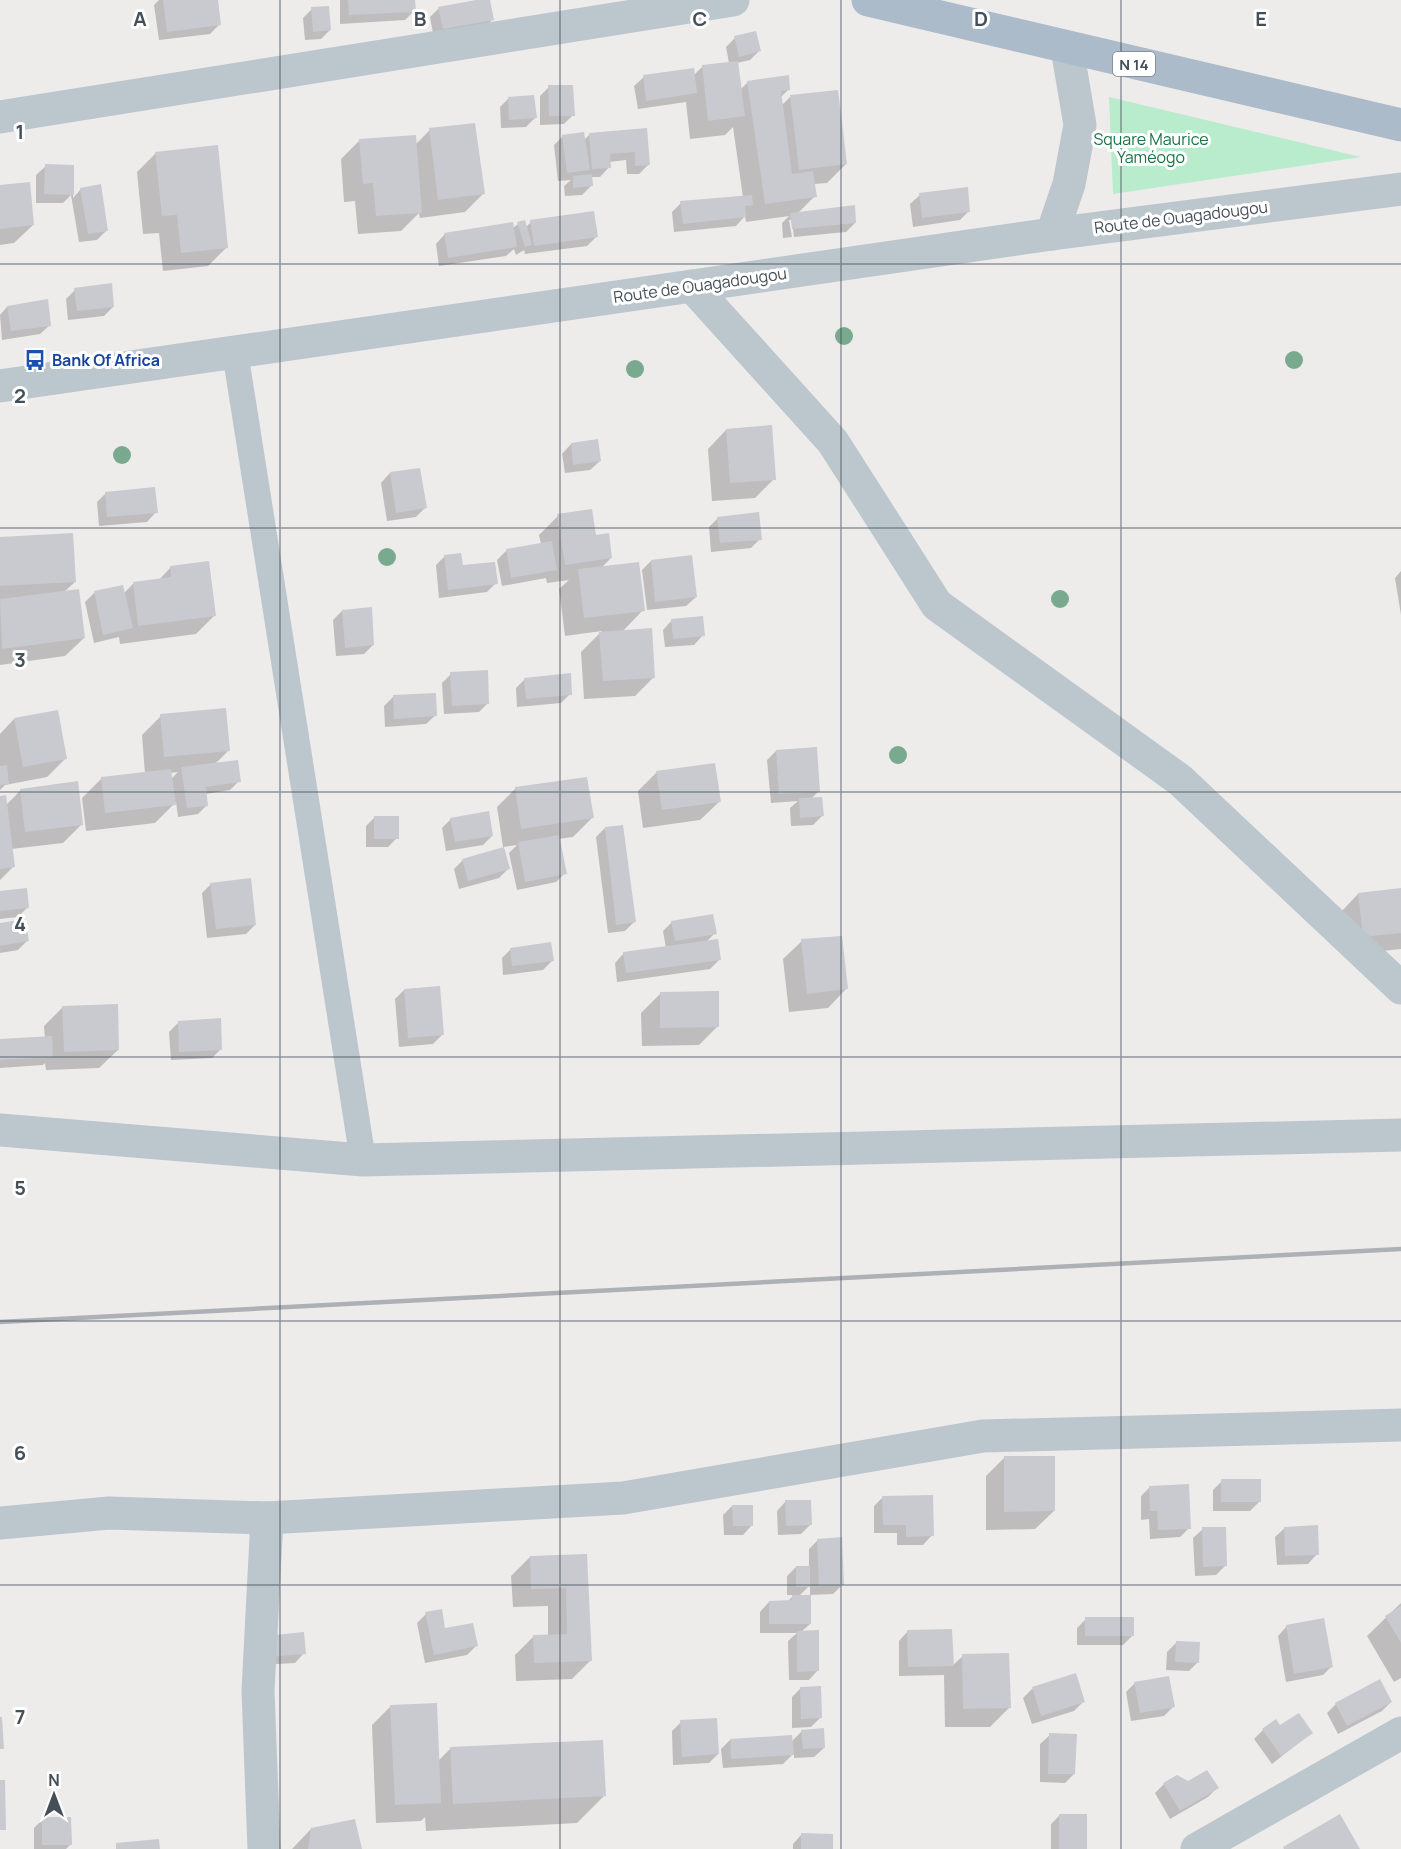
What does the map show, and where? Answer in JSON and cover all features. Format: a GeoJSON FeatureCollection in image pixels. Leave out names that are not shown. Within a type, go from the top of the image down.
{"type":"FeatureCollection","features":[{"type":"Feature","properties":{"kind":"main road","name":"N 14"},"geometry":{"type":"LineString","coordinates":[[868,0],[1401,125]]}},
{"type":"Feature","properties":{"kind":"street"},"geometry":{"type":"LineString","coordinates":[[0,117],[733,0]]}},
{"type":"Feature","properties":{"kind":"street"},"geometry":{"type":"LineString","coordinates":[[1052,234],[1069,184],[1080,125],[1067,48]]}},
{"type":"Feature","properties":{"kind":"street","name":"Route de Ouagadougou"},"geometry":{"type":"LineString","coordinates":[[0,386],[1052,234],[1401,189]]}},
{"type":"Feature","properties":{"kind":"street"},"geometry":{"type":"LineString","coordinates":[[692,286],[833,442],[937,605],[1180,780],[1401,988]]}},
{"type":"Feature","properties":{"kind":"street"},"geometry":{"type":"LineString","coordinates":[[0,1130],[363,1160],[1401,1135]]}},
{"type":"Feature","properties":{"kind":"street"},"geometry":{"type":"LineString","coordinates":[[0,1524],[109,1513],[267,1518],[623,1498],[983,1436],[1401,1425]]}},
{"type":"Feature","properties":{"kind":"street"},"geometry":{"type":"LineString","coordinates":[[264,1849],[258,1691],[267,1518]]}},
{"type":"Feature","properties":{"kind":"street"},"geometry":{"type":"LineString","coordinates":[[1197,1849],[1401,1733]]}},
{"type":"Feature","properties":{"kind":"lane"},"geometry":{"type":"LineString","coordinates":[[236,352],[363,1160]]}},
{"type":"Feature","properties":{"kind":"green space","name":"Square Maurice Yaméogo"},"geometry":{"type":"Polygon","coordinates":[[[1109,97],[1361,157],[1113,194],[1109,97]]]}},
{"type":"Feature","properties":{"kind":"building"},"geometry":{"type":"Polygon","coordinates":[[[163,0],[218,0],[221,25],[167,32],[163,0]]]}},
{"type":"Feature","properties":{"kind":"building"},"geometry":{"type":"Polygon","coordinates":[[[348,0],[415,0],[416,12],[349,15],[348,0]]]}},
{"type":"Feature","properties":{"kind":"building"},"geometry":{"type":"Polygon","coordinates":[[[476,0],[490,0],[494,20],[443,29],[438,7],[476,0]]]}},
{"type":"Feature","properties":{"kind":"building"},"geometry":{"type":"Polygon","coordinates":[[[329,6],[331,30],[313,32],[311,7],[329,6]]]}},
{"type":"Feature","properties":{"kind":"building"},"geometry":{"type":"Polygon","coordinates":[[[756,31],[761,51],[739,57],[734,36],[756,31]]]}},
{"type":"Feature","properties":{"kind":"building"},"geometry":{"type":"Polygon","coordinates":[[[738,61],[745,116],[708,121],[702,65],[738,61]]]}},
{"type":"Feature","properties":{"kind":"building"},"geometry":{"type":"Polygon","coordinates":[[[694,68],[697,93],[646,101],[643,75],[694,68]]]}},
{"type":"Feature","properties":{"kind":"building"},"geometry":{"type":"Polygon","coordinates":[[[789,75],[790,90],[781,91],[792,174],[813,171],[817,197],[765,204],[747,81],[789,75]]]}},
{"type":"Feature","properties":{"kind":"building"},"geometry":{"type":"Polygon","coordinates":[[[548,85],[573,85],[575,116],[549,116],[548,85]]]}},
{"type":"Feature","properties":{"kind":"building"},"geometry":{"type":"Polygon","coordinates":[[[838,90],[847,164],[799,170],[790,95],[838,90]]]}},
{"type":"Feature","properties":{"kind":"building"},"geometry":{"type":"Polygon","coordinates":[[[534,95],[537,118],[509,120],[508,97],[534,95]]]}},
{"type":"Feature","properties":{"kind":"building"},"geometry":{"type":"Polygon","coordinates":[[[475,123],[485,194],[438,200],[429,128],[475,123]]]}},
{"type":"Feature","properties":{"kind":"building"},"geometry":{"type":"Polygon","coordinates":[[[647,128],[650,165],[635,166],[635,152],[610,154],[611,168],[592,169],[589,133],[647,128]]]}},
{"type":"Feature","properties":{"kind":"building"},"geometry":{"type":"Polygon","coordinates":[[[584,132],[590,170],[567,173],[562,135],[584,132]]]}},
{"type":"Feature","properties":{"kind":"building"},"geometry":{"type":"Polygon","coordinates":[[[416,135],[422,213],[376,216],[373,183],[363,184],[359,139],[416,135]]]}},
{"type":"Feature","properties":{"kind":"building"},"geometry":{"type":"Polygon","coordinates":[[[218,145],[228,248],[181,253],[177,215],[162,216],[155,152],[218,145]]]}},
{"type":"Feature","properties":{"kind":"building"},"geometry":{"type":"Polygon","coordinates":[[[45,164],[74,165],[74,195],[44,194],[45,164]]]}},
{"type":"Feature","properties":{"kind":"building"},"geometry":{"type":"Polygon","coordinates":[[[592,174],[593,186],[573,188],[573,176],[592,174]]]}},
{"type":"Feature","properties":{"kind":"building"},"geometry":{"type":"Polygon","coordinates":[[[30,182],[34,225],[0,229],[0,185],[30,182]]]}},
{"type":"Feature","properties":{"kind":"building"},"geometry":{"type":"Polygon","coordinates":[[[101,184],[108,231],[88,234],[80,188],[101,184]]]}},
{"type":"Feature","properties":{"kind":"building"},"geometry":{"type":"Polygon","coordinates":[[[968,187],[970,212],[922,218],[919,193],[968,187]]]}},
{"type":"Feature","properties":{"kind":"building"},"geometry":{"type":"Polygon","coordinates":[[[752,195],[753,205],[745,206],[746,217],[683,224],[680,201],[752,195]]]}},
{"type":"Feature","properties":{"kind":"building"},"geometry":{"type":"Polygon","coordinates":[[[855,205],[856,223],[792,229],[790,213],[855,205]]]}},
{"type":"Feature","properties":{"kind":"building"},"geometry":{"type":"Polygon","coordinates":[[[594,211],[598,237],[534,246],[530,220],[594,211]]]}},
{"type":"Feature","properties":{"kind":"building"},"geometry":{"type":"Polygon","coordinates":[[[525,220],[532,245],[525,247],[517,222],[525,220]]]}},
{"type":"Feature","properties":{"kind":"building"},"geometry":{"type":"Polygon","coordinates":[[[513,222],[517,247],[448,258],[444,233],[513,222]]]}},
{"type":"Feature","properties":{"kind":"building"},"geometry":{"type":"Polygon","coordinates":[[[112,283],[114,307],[77,311],[74,288],[112,283]]]}},
{"type":"Feature","properties":{"kind":"building"},"geometry":{"type":"Polygon","coordinates":[[[48,299],[51,326],[11,331],[7,306],[48,299]]]}},
{"type":"Feature","properties":{"kind":"building"},"geometry":{"type":"Polygon","coordinates":[[[772,425],[776,480],[730,483],[726,429],[772,425]]]}},
{"type":"Feature","properties":{"kind":"building"},"geometry":{"type":"Polygon","coordinates":[[[598,439],[601,461],[573,465],[571,443],[598,439]]]}},
{"type":"Feature","properties":{"kind":"building"},"geometry":{"type":"Polygon","coordinates":[[[420,468],[427,508],[396,513],[390,472],[420,468]]]}},
{"type":"Feature","properties":{"kind":"building"},"geometry":{"type":"Polygon","coordinates":[[[155,487],[158,513],[107,517],[105,492],[155,487]]]}},
{"type":"Feature","properties":{"kind":"building"},"geometry":{"type":"Polygon","coordinates":[[[592,509],[596,535],[609,533],[612,558],[565,565],[557,514],[592,509]]]}},
{"type":"Feature","properties":{"kind":"building"},"geometry":{"type":"Polygon","coordinates":[[[759,512],[762,540],[720,543],[717,517],[759,512]]]}},
{"type":"Feature","properties":{"kind":"building"},"geometry":{"type":"Polygon","coordinates":[[[73,533],[76,582],[0,586],[0,537],[73,533]]]}},
{"type":"Feature","properties":{"kind":"building"},"geometry":{"type":"Polygon","coordinates":[[[552,541],[557,570],[511,578],[506,549],[552,541]]]}},
{"type":"Feature","properties":{"kind":"building"},"geometry":{"type":"Polygon","coordinates":[[[461,553],[463,565],[495,562],[498,584],[448,590],[444,555],[461,553]]]}},
{"type":"Feature","properties":{"kind":"building"},"geometry":{"type":"Polygon","coordinates":[[[692,555],[697,597],[655,602],[651,560],[692,555]]]}},
{"type":"Feature","properties":{"kind":"building"},"geometry":{"type":"Polygon","coordinates":[[[209,561],[216,616],[138,626],[133,582],[171,577],[170,566],[209,561]]]}},
{"type":"Feature","properties":{"kind":"building"},"geometry":{"type":"Polygon","coordinates":[[[639,562],[645,611],[584,618],[578,569],[639,562]]]}},
{"type":"Feature","properties":{"kind":"building"},"geometry":{"type":"Polygon","coordinates":[[[123,585],[133,628],[103,635],[94,591],[123,585]]]}},
{"type":"Feature","properties":{"kind":"building"},"geometry":{"type":"Polygon","coordinates":[[[79,589],[85,638],[2,649],[0,599],[79,589]]]}},
{"type":"Feature","properties":{"kind":"building"},"geometry":{"type":"Polygon","coordinates":[[[372,607],[374,645],[345,648],[342,610],[372,607]]]}},
{"type":"Feature","properties":{"kind":"building"},"geometry":{"type":"Polygon","coordinates":[[[703,616],[705,636],[673,639],[671,619],[703,616]]]}},
{"type":"Feature","properties":{"kind":"building"},"geometry":{"type":"Polygon","coordinates":[[[652,628],[655,678],[603,681],[599,632],[652,628]]]}},
{"type":"Feature","properties":{"kind":"building"},"geometry":{"type":"Polygon","coordinates":[[[488,670],[489,704],[452,706],[450,672],[488,670]]]}},
{"type":"Feature","properties":{"kind":"building"},"geometry":{"type":"Polygon","coordinates":[[[571,673],[572,695],[526,699],[524,678],[571,673]]]}},
{"type":"Feature","properties":{"kind":"building"},"geometry":{"type":"Polygon","coordinates":[[[436,693],[437,716],[394,719],[393,695],[436,693]]]}},
{"type":"Feature","properties":{"kind":"building"},"geometry":{"type":"Polygon","coordinates":[[[226,708],[230,751],[164,757],[160,714],[226,708]]]}},
{"type":"Feature","properties":{"kind":"building"},"geometry":{"type":"Polygon","coordinates":[[[58,710],[67,759],[23,767],[14,718],[58,710]]]}},
{"type":"Feature","properties":{"kind":"building"},"geometry":{"type":"Polygon","coordinates":[[[817,747],[820,792],[779,794],[776,750],[817,747]]]}},
{"type":"Feature","properties":{"kind":"building"},"geometry":{"type":"Polygon","coordinates":[[[238,760],[241,782],[206,787],[208,806],[187,808],[181,767],[238,760]]]}},
{"type":"Feature","properties":{"kind":"building"},"geometry":{"type":"Polygon","coordinates":[[[715,763],[721,802],[662,810],[656,771],[715,763]]]}},
{"type":"Feature","properties":{"kind":"building"},"geometry":{"type":"Polygon","coordinates":[[[7,765],[9,784],[0,785],[0,766],[7,765]]]}},
{"type":"Feature","properties":{"kind":"building"},"geometry":{"type":"Polygon","coordinates":[[[171,769],[176,805],[105,813],[101,777],[171,769]]]}},
{"type":"Feature","properties":{"kind":"building"},"geometry":{"type":"Polygon","coordinates":[[[587,777],[594,818],[521,829],[515,787],[587,777]]]}},
{"type":"Feature","properties":{"kind":"building"},"geometry":{"type":"Polygon","coordinates":[[[78,781],[83,825],[25,832],[20,789],[78,781]]]}},
{"type":"Feature","properties":{"kind":"building"},"geometry":{"type":"Polygon","coordinates":[[[6,795],[15,867],[0,869],[0,796],[6,795]]]}},
{"type":"Feature","properties":{"kind":"building"},"geometry":{"type":"Polygon","coordinates":[[[822,797],[824,816],[800,818],[799,798],[822,797]]]}},
{"type":"Feature","properties":{"kind":"building"},"geometry":{"type":"Polygon","coordinates":[[[489,811],[493,836],[455,842],[450,818],[489,811]]]}},
{"type":"Feature","properties":{"kind":"building"},"geometry":{"type":"Polygon","coordinates":[[[374,816],[399,816],[399,839],[374,839],[374,816]]]}},
{"type":"Feature","properties":{"kind":"building"},"geometry":{"type":"Polygon","coordinates":[[[623,825],[636,922],[616,925],[605,827],[623,825]]]}},
{"type":"Feature","properties":{"kind":"building"},"geometry":{"type":"Polygon","coordinates":[[[559,835],[567,874],[525,882],[518,842],[559,835]]]}},
{"type":"Feature","properties":{"kind":"building"},"geometry":{"type":"Polygon","coordinates":[[[504,847],[510,869],[468,881],[462,859],[504,847]]]}},
{"type":"Feature","properties":{"kind":"building"},"geometry":{"type":"Polygon","coordinates":[[[251,878],[256,925],[216,929],[210,883],[251,878]]]}},
{"type":"Feature","properties":{"kind":"building"},"geometry":{"type":"Polygon","coordinates":[[[27,888],[29,908],[0,911],[0,891],[27,888]]]}},
{"type":"Feature","properties":{"kind":"building"},"geometry":{"type":"Polygon","coordinates":[[[1401,888],[1401,933],[1363,937],[1358,893],[1401,888]]]}},
{"type":"Feature","properties":{"kind":"building"},"geometry":{"type":"Polygon","coordinates":[[[713,914],[717,934],[675,941],[671,921],[713,914]]]}},
{"type":"Feature","properties":{"kind":"building"},"geometry":{"type":"Polygon","coordinates":[[[25,919],[29,941],[0,946],[0,923],[25,919]]]}},
{"type":"Feature","properties":{"kind":"building"},"geometry":{"type":"Polygon","coordinates":[[[842,936],[848,989],[807,994],[801,939],[842,936]]]}},
{"type":"Feature","properties":{"kind":"building"},"geometry":{"type":"Polygon","coordinates":[[[718,939],[721,960],[626,973],[623,952],[718,939]]]}},
{"type":"Feature","properties":{"kind":"building"},"geometry":{"type":"Polygon","coordinates":[[[551,942],[554,961],[512,966],[510,948],[551,942]]]}},
{"type":"Feature","properties":{"kind":"building"},"geometry":{"type":"Polygon","coordinates":[[[440,986],[444,1035],[408,1038],[404,989],[440,986]]]}},
{"type":"Feature","properties":{"kind":"building"},"geometry":{"type":"Polygon","coordinates":[[[719,991],[719,1027],[660,1028],[660,992],[719,991]]]}},
{"type":"Feature","properties":{"kind":"building"},"geometry":{"type":"Polygon","coordinates":[[[118,1004],[119,1050],[64,1052],[62,1006],[118,1004]]]}},
{"type":"Feature","properties":{"kind":"building"},"geometry":{"type":"Polygon","coordinates":[[[221,1018],[222,1050],[179,1052],[178,1021],[221,1018]]]}},
{"type":"Feature","properties":{"kind":"building"},"geometry":{"type":"Polygon","coordinates":[[[52,1036],[53,1057],[0,1060],[0,1039],[52,1036]]]}},
{"type":"Feature","properties":{"kind":"building"},"geometry":{"type":"Polygon","coordinates":[[[1004,1456],[1055,1456],[1055,1511],[1004,1512],[1004,1456]]]}},
{"type":"Feature","properties":{"kind":"building"},"geometry":{"type":"Polygon","coordinates":[[[1221,1479],[1261,1479],[1261,1502],[1221,1502],[1221,1479]]]}},
{"type":"Feature","properties":{"kind":"building"},"geometry":{"type":"Polygon","coordinates":[[[1189,1484],[1191,1529],[1158,1530],[1157,1511],[1150,1511],[1149,1486],[1189,1484]]]}},
{"type":"Feature","properties":{"kind":"building"},"geometry":{"type":"Polygon","coordinates":[[[933,1495],[934,1536],[906,1537],[906,1525],[883,1525],[882,1496],[933,1495]]]}},
{"type":"Feature","properties":{"kind":"building"},"geometry":{"type":"Polygon","coordinates":[[[785,1500],[811,1500],[812,1525],[786,1526],[785,1500]]]}},
{"type":"Feature","properties":{"kind":"building"},"geometry":{"type":"Polygon","coordinates":[[[732,1505],[753,1505],[753,1526],[733,1526],[732,1505]]]}},
{"type":"Feature","properties":{"kind":"building"},"geometry":{"type":"Polygon","coordinates":[[[1318,1525],[1319,1555],[1285,1556],[1284,1527],[1318,1525]]]}},
{"type":"Feature","properties":{"kind":"building"},"geometry":{"type":"Polygon","coordinates":[[[1202,1527],[1226,1527],[1227,1566],[1203,1567],[1202,1527]]]}},
{"type":"Feature","properties":{"kind":"building"},"geometry":{"type":"Polygon","coordinates":[[[842,1537],[844,1585],[819,1586],[817,1539],[842,1537]]]}},
{"type":"Feature","properties":{"kind":"building"},"geometry":{"type":"Polygon","coordinates":[[[587,1554],[592,1661],[534,1663],[533,1635],[567,1634],[566,1588],[531,1589],[530,1556],[587,1554]]]}},
{"type":"Feature","properties":{"kind":"building"},"geometry":{"type":"Polygon","coordinates":[[[796,1566],[810,1566],[810,1587],[796,1587],[796,1566]]]}},
{"type":"Feature","properties":{"kind":"building"},"geometry":{"type":"Polygon","coordinates":[[[792,1595],[811,1595],[811,1624],[769,1624],[769,1601],[792,1600],[792,1595]]]}},
{"type":"Feature","properties":{"kind":"building"},"geometry":{"type":"Polygon","coordinates":[[[1401,1606],[1401,1643],[1385,1616],[1401,1606]]]}},
{"type":"Feature","properties":{"kind":"building"},"geometry":{"type":"Polygon","coordinates":[[[442,1609],[445,1628],[473,1623],[478,1646],[434,1655],[425,1612],[442,1609]]]}},
{"type":"Feature","properties":{"kind":"building"},"geometry":{"type":"Polygon","coordinates":[[[1085,1617],[1134,1617],[1134,1636],[1085,1636],[1085,1617]]]}},
{"type":"Feature","properties":{"kind":"building"},"geometry":{"type":"Polygon","coordinates":[[[1324,1618],[1333,1667],[1294,1674],[1286,1625],[1324,1618]]]}},
{"type":"Feature","properties":{"kind":"building"},"geometry":{"type":"Polygon","coordinates":[[[952,1629],[954,1666],[908,1667],[907,1630],[952,1629]]]}},
{"type":"Feature","properties":{"kind":"building"},"geometry":{"type":"Polygon","coordinates":[[[819,1630],[819,1671],[797,1672],[797,1631],[819,1630]]]}},
{"type":"Feature","properties":{"kind":"building"},"geometry":{"type":"Polygon","coordinates":[[[304,1632],[306,1654],[267,1657],[265,1636],[304,1632]]]}},
{"type":"Feature","properties":{"kind":"building"},"geometry":{"type":"Polygon","coordinates":[[[1176,1641],[1200,1642],[1199,1663],[1175,1662],[1176,1641]]]}},
{"type":"Feature","properties":{"kind":"building"},"geometry":{"type":"Polygon","coordinates":[[[1009,1653],[1011,1708],[963,1709],[962,1654],[1009,1653]]]}},
{"type":"Feature","properties":{"kind":"building"},"geometry":{"type":"Polygon","coordinates":[[[1076,1673],[1085,1702],[1041,1716],[1032,1687],[1076,1673]]]}},
{"type":"Feature","properties":{"kind":"building"},"geometry":{"type":"Polygon","coordinates":[[[1169,1676],[1175,1707],[1140,1713],[1134,1682],[1169,1676]]]}},
{"type":"Feature","properties":{"kind":"building"},"geometry":{"type":"Polygon","coordinates":[[[1380,1679],[1392,1702],[1347,1726],[1335,1703],[1380,1679]]]}},
{"type":"Feature","properties":{"kind":"building"},"geometry":{"type":"Polygon","coordinates":[[[821,1686],[822,1718],[801,1719],[800,1687],[821,1686]]]}},
{"type":"Feature","properties":{"kind":"building"},"geometry":{"type":"Polygon","coordinates":[[[437,1703],[441,1803],[395,1805],[390,1705],[437,1703]]]}},
{"type":"Feature","properties":{"kind":"building"},"geometry":{"type":"Polygon","coordinates":[[[1299,1713],[1313,1733],[1281,1756],[1262,1729],[1276,1719],[1280,1725],[1299,1713]]]}},
{"type":"Feature","properties":{"kind":"building"},"geometry":{"type":"Polygon","coordinates":[[[0,1717],[2,1717],[4,1749],[0,1749],[0,1717]]]}},
{"type":"Feature","properties":{"kind":"building"},"geometry":{"type":"Polygon","coordinates":[[[717,1718],[719,1754],[682,1757],[680,1720],[717,1718]]]}},
{"type":"Feature","properties":{"kind":"building"},"geometry":{"type":"Polygon","coordinates":[[[824,1728],[825,1748],[803,1749],[801,1730],[824,1728]]]}},
{"type":"Feature","properties":{"kind":"building"},"geometry":{"type":"Polygon","coordinates":[[[1049,1733],[1077,1734],[1075,1774],[1048,1774],[1049,1733]]]}},
{"type":"Feature","properties":{"kind":"building"},"geometry":{"type":"Polygon","coordinates":[[[792,1735],[794,1755],[731,1759],[730,1739],[792,1735]]]}},
{"type":"Feature","properties":{"kind":"building"},"geometry":{"type":"Polygon","coordinates":[[[603,1740],[606,1796],[453,1804],[450,1747],[603,1740]]]}},
{"type":"Feature","properties":{"kind":"building"},"geometry":{"type":"Polygon","coordinates":[[[1207,1770],[1219,1788],[1180,1811],[1163,1783],[1177,1775],[1188,1781],[1207,1770]]]}},
{"type":"Feature","properties":{"kind":"building"},"geometry":{"type":"Polygon","coordinates":[[[0,1780],[5,1780],[6,1830],[0,1830],[0,1780]]]}},
{"type":"Feature","properties":{"kind":"building"},"geometry":{"type":"Polygon","coordinates":[[[1059,1814],[1087,1814],[1087,1849],[1059,1849],[1059,1814]]]}},
{"type":"Feature","properties":{"kind":"building"},"geometry":{"type":"Polygon","coordinates":[[[1340,1814],[1360,1849],[1284,1849],[1283,1847],[1340,1814]]]}},
{"type":"Feature","properties":{"kind":"building"},"geometry":{"type":"Polygon","coordinates":[[[42,1817],[71,1817],[72,1845],[42,1845],[42,1817]]]}},
{"type":"Feature","properties":{"kind":"building"},"geometry":{"type":"Polygon","coordinates":[[[355,1819],[362,1849],[308,1849],[311,1828],[355,1819]]]}},
{"type":"Feature","properties":{"kind":"building"},"geometry":{"type":"Polygon","coordinates":[[[801,1833],[833,1834],[833,1849],[801,1849],[801,1833]]]}},
{"type":"Feature","properties":{"kind":"building"},"geometry":{"type":"Polygon","coordinates":[[[159,1839],[160,1849],[116,1849],[116,1843],[159,1839]]]}},
{"type":"Feature","properties":{"kind":"railway"},"geometry":{"type":"LineString","coordinates":[[0,1322],[1401,1249]]}},
{"type":"Feature","properties":{"kind":"place","name":"Bank Of Africa"},"geometry":{"type":"Point","coordinates":[35,360]}}]}
